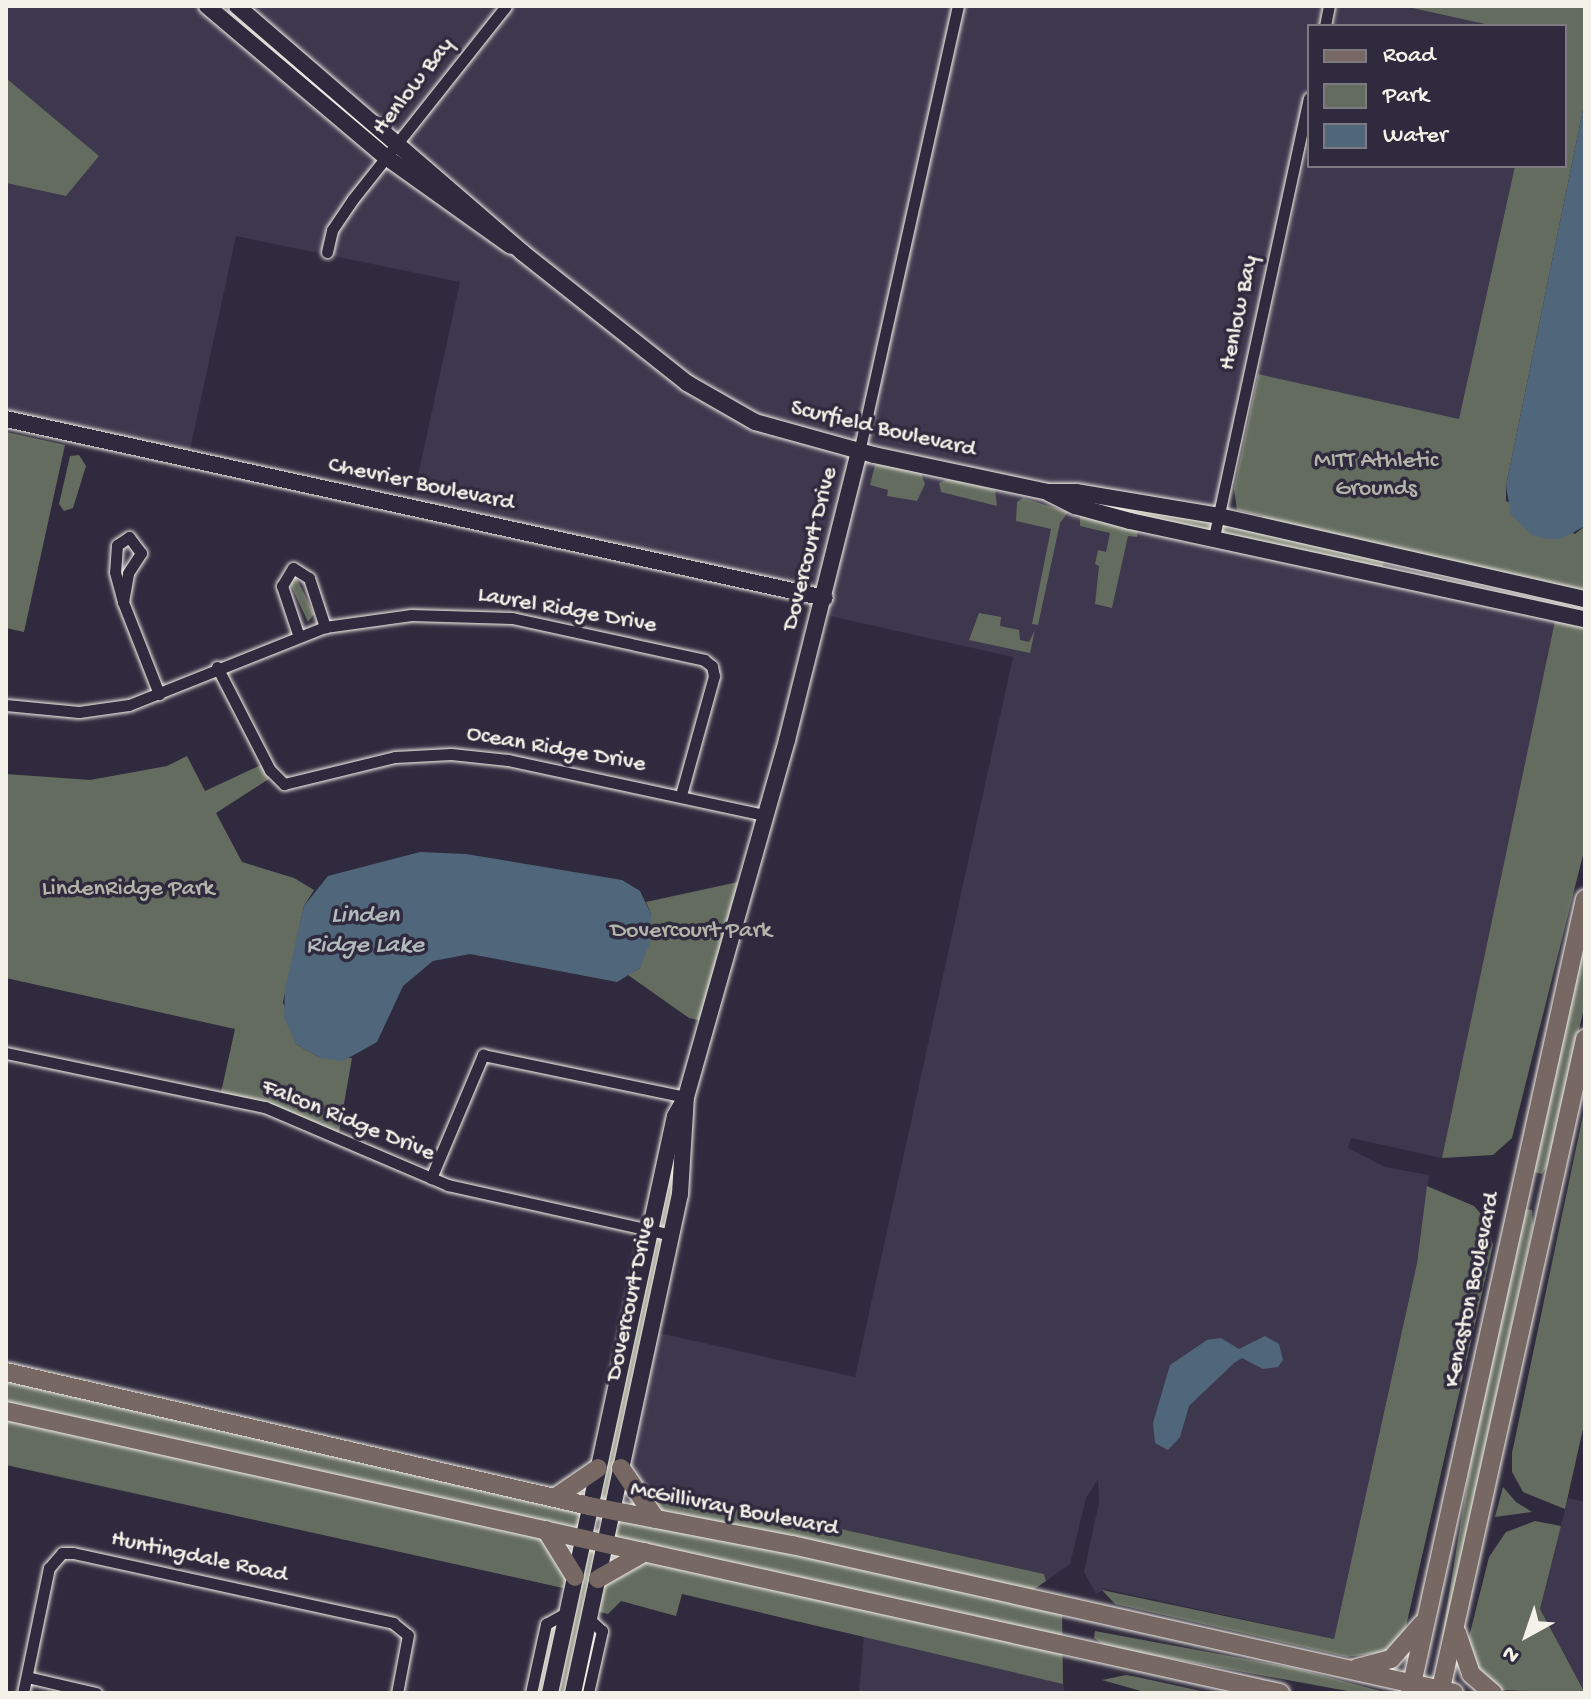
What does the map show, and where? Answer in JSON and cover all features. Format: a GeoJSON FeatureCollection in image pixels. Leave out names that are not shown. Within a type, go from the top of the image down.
{"type":"FeatureCollection","features":[{"type":"Feature","properties":{"kind":"main road","name":"Kenaston Boulevard"},"geometry":{"type":"LineString","coordinates":[[1411,1688],[1585,899]]}},
{"type":"Feature","properties":{"kind":"main road"},"geometry":{"type":"LineString","coordinates":[[1445,1692],[1585,1039]]}},
{"type":"Feature","properties":{"kind":"main road","name":"McGillivray Boulevard"},"geometry":{"type":"LineString","coordinates":[[6,1372],[589,1506],[1351,1670],[1411,1688],[1445,1692]]}},
{"type":"Feature","properties":{"kind":"main road"},"geometry":{"type":"LineString","coordinates":[[6,1411],[1280,1693]]}},
{"type":"Feature","properties":{"kind":"main road"},"geometry":{"type":"LineString","coordinates":[[556,1497],[598,1468]]}},
{"type":"Feature","properties":{"kind":"main road"},"geometry":{"type":"LineString","coordinates":[[621,1468],[656,1519]]}},
{"type":"Feature","properties":{"kind":"main road"},"geometry":{"type":"LineString","coordinates":[[546,1530],[575,1577]]}},
{"type":"Feature","properties":{"kind":"main road"},"geometry":{"type":"LineString","coordinates":[[598,1579],[645,1552]]}},
{"type":"Feature","properties":{"kind":"main road"},"geometry":{"type":"LineString","coordinates":[[1351,1670],[1391,1659],[1424,1622]]}},
{"type":"Feature","properties":{"kind":"main road"},"geometry":{"type":"LineString","coordinates":[[1456,1631],[1471,1674],[1493,1693]]}},
{"type":"Feature","properties":{"kind":"street","name":"Scurfield Boulevard"},"geometry":{"type":"LineString","coordinates":[[207,6],[386,157],[460,214],[523,253]]}},
{"type":"Feature","properties":{"kind":"street","name":"Scurfield Boulevard"},"geometry":{"type":"LineString","coordinates":[[237,6],[399,141],[523,253],[720,404],[783,434],[1048,492],[1076,492],[1219,516],[1585,599]]}},
{"type":"Feature","properties":{"kind":"street","name":"Henlow Bay"},"geometry":{"type":"LineString","coordinates":[[327,252],[340,217],[506,6]]}},
{"type":"Feature","properties":{"kind":"street","name":"Dovercourt Drive"},"geometry":{"type":"LineString","coordinates":[[550,1693],[675,1116],[686,1097],[825,598],[958,6]]}},
{"type":"Feature","properties":{"kind":"street","name":"Henlow Bay"},"geometry":{"type":"LineString","coordinates":[[1214,537],[1307,107]]}},
{"type":"Feature","properties":{"kind":"street","name":"Chevrier Boulevard"},"geometry":{"type":"LineString","coordinates":[[6,419],[825,598]]}},
{"type":"Feature","properties":{"kind":"street","name":"Scurfield Boulevard"},"geometry":{"type":"LineString","coordinates":[[1048,492],[1075,506],[1585,619]]}},
{"type":"Feature","properties":{"kind":"street"},"geometry":{"type":"LineString","coordinates":[[123,602],[128,573],[141,553],[136,541],[126,537],[115,551],[123,602],[159,694]]}},
{"type":"Feature","properties":{"kind":"street"},"geometry":{"type":"LineString","coordinates":[[298,634],[282,586],[293,568],[309,578],[325,627]]}},
{"type":"Feature","properties":{"kind":"street","name":"Laurel Ridge Drive"},"geometry":{"type":"LineString","coordinates":[[6,705],[79,712],[159,694],[298,634],[325,627],[411,615],[488,615],[704,660],[714,676],[681,795]]}},
{"type":"Feature","properties":{"kind":"street","name":"Ocean Ridge Drive"},"geometry":{"type":"LineString","coordinates":[[217,667],[270,770],[284,784],[383,759],[451,754],[508,760],[765,815]]}},
{"type":"Feature","properties":{"kind":"street","name":"Falcon Ridge Drive"},"geometry":{"type":"LineString","coordinates":[[6,1053],[265,1107],[431,1178],[671,1235]]}},
{"type":"Feature","properties":{"kind":"street"},"geometry":{"type":"LineString","coordinates":[[431,1178],[483,1055],[686,1097]]}},
{"type":"Feature","properties":{"kind":"street","name":"Dovercourt Drive"},"geometry":{"type":"LineString","coordinates":[[573,1693],[671,1235],[688,1120],[686,1097]]}},
{"type":"Feature","properties":{"kind":"street","name":"Huntingdale Road"},"geometry":{"type":"LineString","coordinates":[[23,1693],[49,1568],[62,1553],[401,1626],[408,1645],[397,1693]]}},
{"type":"Feature","properties":{"kind":"street"},"geometry":{"type":"LineString","coordinates":[[531,1693],[546,1624],[568,1612]]}},
{"type":"Feature","properties":{"kind":"street"},"geometry":{"type":"LineString","coordinates":[[588,1693],[602,1631],[589,1619]]}},
{"type":"Feature","properties":{"kind":"street"},"geometry":{"type":"LineString","coordinates":[[27,1677],[96,1693]]}},
{"type":"Feature","properties":{"kind":"shaded area"},"geometry":{"type":"Polygon","coordinates":[[[6,6],[1329,6],[1325,24],[1307,24],[1307,107],[1219,516],[1076,492],[1558,613],[1442,1158],[1351,1138],[1348,1148],[1385,1167],[1429,1175],[1417,1263],[1334,1639],[1105,1589],[1096,1594],[1084,1572],[1099,1502],[1098,1479],[1086,1498],[1070,1564],[1046,1581],[1044,1574],[647,1486],[637,1493],[621,1468],[650,1331],[855,1377],[1013,657],[821,614],[825,599],[411,508],[460,282],[236,236],[188,459],[6,419],[6,183],[66,196],[99,156],[6,78],[6,6]]]}},
{"type":"Feature","properties":{"kind":"shaded area"},"geometry":{"type":"Polygon","coordinates":[[[1339,6],[1403,6],[1485,24],[1335,24],[1339,6]]]}},
{"type":"Feature","properties":{"kind":"shaded area"},"geometry":{"type":"Polygon","coordinates":[[[1307,152],[1307,168],[1515,168],[1459,420],[1258,374],[1307,152]]]}},
{"type":"Feature","properties":{"kind":"shaded area"},"geometry":{"type":"Polygon","coordinates":[[[1568,1498],[1585,1502],[1585,1692],[1540,1609],[1568,1498]]]}},
{"type":"Feature","properties":{"kind":"shaded area"},"geometry":{"type":"Polygon","coordinates":[[[864,1634],[1063,1684],[1065,1693],[859,1693],[864,1634]]]}},
{"type":"Feature","properties":{"kind":"green space","name":"MITT Athletic Grounds"},"geometry":{"type":"Polygon","coordinates":[[[1403,6],[1585,6],[1585,100],[1506,486],[1506,501],[1575,534],[1585,526],[1585,598],[1386,554],[1381,573],[1075,506],[1076,492],[1263,524],[1263,516],[1237,510],[1234,489],[1258,374],[1459,419],[1515,168],[1567,168],[1567,24],[1485,24],[1403,6]]]}},
{"type":"Feature","properties":{"kind":"green space"},"geometry":{"type":"Polygon","coordinates":[[[6,78],[99,156],[66,196],[6,183],[6,78]]]}},
{"type":"Feature","properties":{"kind":"green space"},"geometry":{"type":"Polygon","coordinates":[[[6,432],[65,445],[24,632],[6,628],[6,432]]]}},
{"type":"Feature","properties":{"kind":"green space"},"geometry":{"type":"Polygon","coordinates":[[[79,455],[86,466],[73,508],[64,511],[59,504],[70,456],[79,455]]]}},
{"type":"Feature","properties":{"kind":"green space"},"geometry":{"type":"Polygon","coordinates":[[[875,465],[921,473],[925,484],[917,501],[887,496],[888,490],[870,485],[875,465]]]}},
{"type":"Feature","properties":{"kind":"green space"},"geometry":{"type":"Polygon","coordinates":[[[948,479],[995,490],[997,506],[941,492],[939,483],[948,479]]]}},
{"type":"Feature","properties":{"kind":"green space"},"geometry":{"type":"Polygon","coordinates":[[[1023,498],[1068,512],[1060,523],[1038,625],[1032,624],[1051,529],[1016,521],[1017,502],[1023,498]]]}},
{"type":"Feature","properties":{"kind":"green space"},"geometry":{"type":"Polygon","coordinates":[[[1080,515],[1138,530],[1137,537],[1128,536],[1112,608],[1095,604],[1099,566],[1095,564],[1098,550],[1106,552],[1110,533],[1080,526],[1080,515]]]}},
{"type":"Feature","properties":{"kind":"green space"},"geometry":{"type":"Polygon","coordinates":[[[295,575],[314,614],[308,622],[289,581],[295,575]]]}},
{"type":"Feature","properties":{"kind":"green space"},"geometry":{"type":"Polygon","coordinates":[[[979,613],[1001,617],[1000,626],[1019,630],[1020,640],[1029,642],[1035,630],[1030,653],[969,640],[979,613]]]}},
{"type":"Feature","properties":{"kind":"green space"},"geometry":{"type":"Polygon","coordinates":[[[1555,621],[1585,628],[1585,847],[1512,1138],[1493,1155],[1442,1158],[1555,621]]]}},
{"type":"Feature","properties":{"kind":"green space","name":"LindenRidge Park"},"geometry":{"type":"Polygon","coordinates":[[[187,756],[205,791],[261,765],[269,779],[216,813],[242,862],[294,878],[314,890],[304,906],[283,1002],[296,1044],[320,1058],[352,1058],[338,1138],[220,1097],[235,1029],[6,978],[6,774],[90,780],[167,766],[187,756]]]}},
{"type":"Feature","properties":{"kind":"green space","name":"Dovercourt Park"},"geometry":{"type":"Polygon","coordinates":[[[747,880],[707,1022],[689,1018],[628,975],[640,968],[651,914],[646,902],[747,880]]]}},
{"type":"Feature","properties":{"kind":"green space"},"geometry":{"type":"Polygon","coordinates":[[[1585,939],[1585,1003],[1550,1162],[1542,1174],[1533,1172],[1585,939]]]}},
{"type":"Feature","properties":{"kind":"green space"},"geometry":{"type":"Polygon","coordinates":[[[1585,1106],[1585,1420],[1565,1509],[1523,1492],[1512,1472],[1512,1453],[1585,1106]]]}},
{"type":"Feature","properties":{"kind":"green space"},"geometry":{"type":"Polygon","coordinates":[[[675,1116],[688,1120],[612,1510],[655,1519],[637,1493],[647,1486],[1044,1574],[1046,1581],[1023,1597],[1062,1607],[1063,1684],[682,1594],[676,1616],[621,1601],[608,1614],[591,1610],[598,1625],[588,1693],[531,1693],[546,1624],[568,1612],[572,1590],[6,1465],[6,1372],[589,1505],[675,1116]],[[590,1506],[583,1537],[605,1543],[612,1510],[590,1506]],[[547,1530],[575,1576],[574,1535],[547,1530]],[[605,1543],[598,1578],[643,1553],[605,1543]]]}},
{"type":"Feature","properties":{"kind":"green space"},"geometry":{"type":"Polygon","coordinates":[[[1427,1186],[1474,1206],[1486,1220],[1493,1245],[1404,1635],[1386,1652],[1347,1657],[1115,1604],[1102,1590],[1334,1639],[1417,1263],[1427,1186]]]}},
{"type":"Feature","properties":{"kind":"green space"},"geometry":{"type":"Polygon","coordinates":[[[1525,1209],[1532,1210],[1533,1226],[1437,1670],[1472,1452],[1525,1209]]]}},
{"type":"Feature","properties":{"kind":"green space"},"geometry":{"type":"Polygon","coordinates":[[[1503,1487],[1516,1502],[1532,1512],[1495,1517],[1503,1487]]]}},
{"type":"Feature","properties":{"kind":"green space"},"geometry":{"type":"Polygon","coordinates":[[[1535,1521],[1561,1526],[1540,1609],[1585,1693],[1501,1690],[1471,1663],[1468,1641],[1489,1557],[1506,1532],[1535,1521]]]}},
{"type":"Feature","properties":{"kind":"green space"},"geometry":{"type":"Polygon","coordinates":[[[1095,1631],[1294,1668],[1388,1693],[1358,1693],[1107,1647],[1094,1638],[1095,1631]]]}},
{"type":"Feature","properties":{"kind":"green space"},"geometry":{"type":"Polygon","coordinates":[[[1126,1675],[1210,1693],[1148,1693],[1102,1680],[1126,1675]]]}},
{"type":"Feature","properties":{"kind":"water"},"geometry":{"type":"Polygon","coordinates":[[[1585,100],[1585,526],[1561,539],[1546,539],[1532,535],[1511,515],[1506,486],[1585,100]]]}},
{"type":"Feature","properties":{"kind":"water","name":"Linden Ridge Lake"},"geometry":{"type":"Polygon","coordinates":[[[420,852],[466,854],[622,880],[640,891],[651,914],[650,943],[640,968],[617,982],[470,954],[433,961],[403,986],[377,1042],[343,1061],[320,1058],[296,1044],[284,1018],[285,988],[304,906],[328,876],[420,852]]]}},
{"type":"Feature","properties":{"kind":"water"},"geometry":{"type":"Polygon","coordinates":[[[1265,1336],[1279,1344],[1283,1360],[1278,1367],[1263,1369],[1242,1358],[1189,1406],[1180,1437],[1168,1450],[1155,1443],[1153,1423],[1170,1365],[1207,1340],[1221,1338],[1239,1349],[1265,1336]]]}}]}
